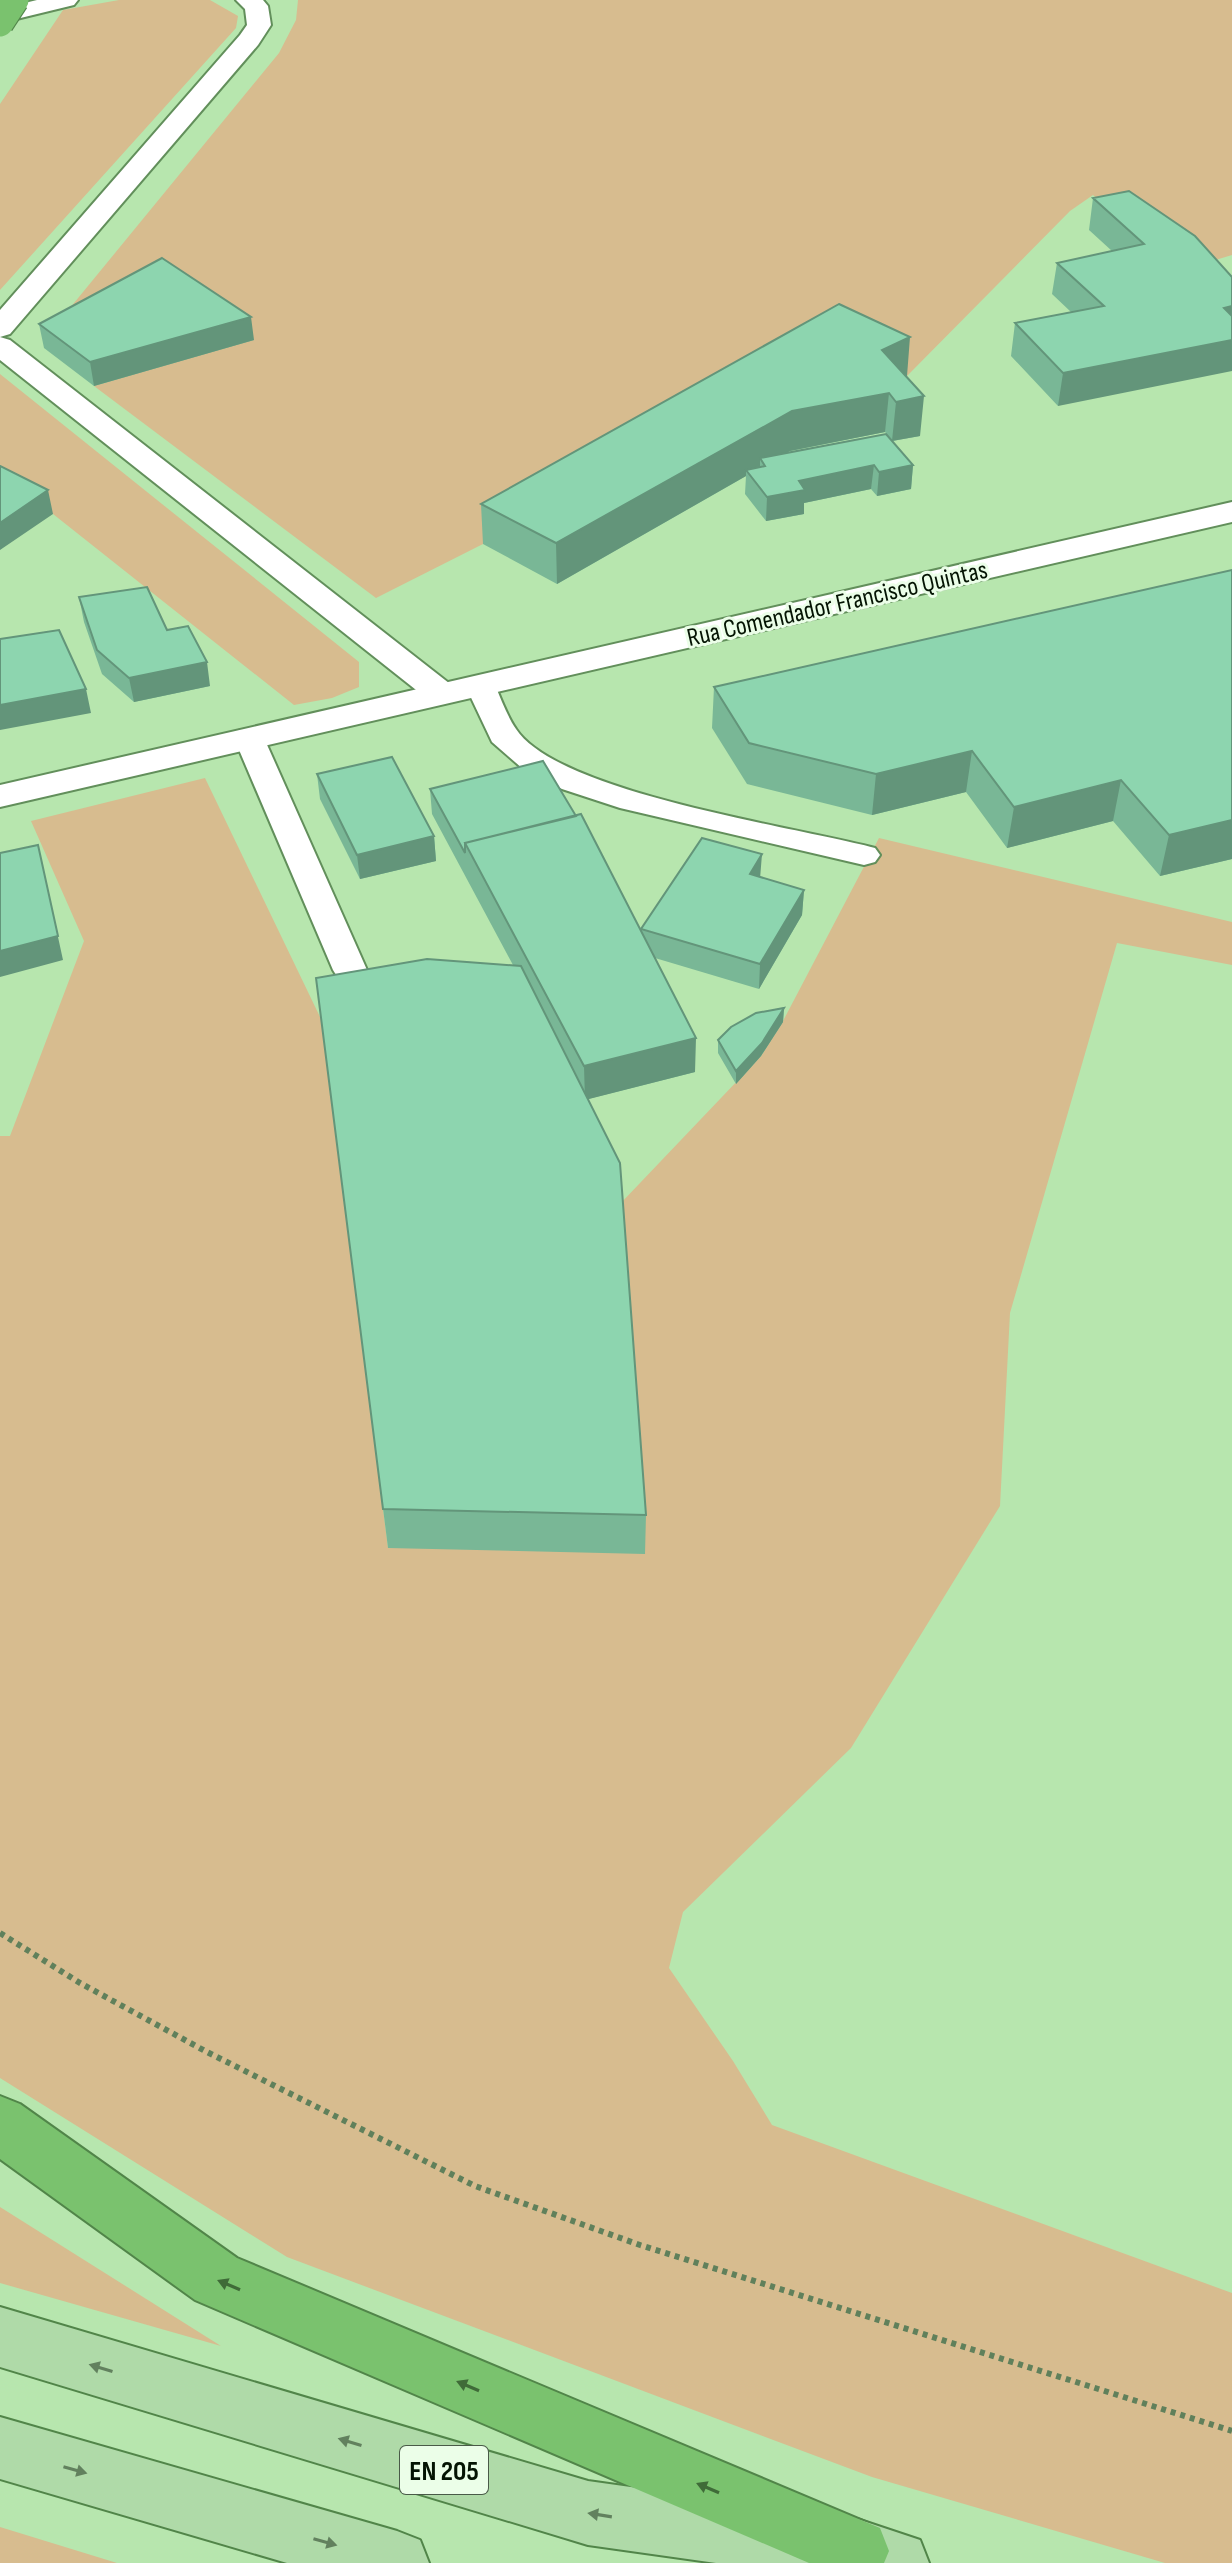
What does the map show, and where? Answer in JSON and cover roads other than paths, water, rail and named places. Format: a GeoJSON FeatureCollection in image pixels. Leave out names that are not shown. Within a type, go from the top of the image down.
{"type":"FeatureCollection","features":[{"type":"Feature","properties":{"kind":"highway"},"geometry":{"type":"LineString","coordinates":[[0,23],[15,0]]}},
{"type":"Feature","properties":{"kind":"highway"},"geometry":{"type":"LineString","coordinates":[[0,2124],[216,2279],[877,2557]]}},
{"type":"Feature","properties":{"kind":"main road","name":"EN 205"},"geometry":{"type":"LineString","coordinates":[[0,2337],[588,2513],[877,2557]]}},
{"type":"Feature","properties":{"kind":"main road"},"geometry":{"type":"LineString","coordinates":[[0,2448],[397,2563]]}},
{"type":"Feature","properties":{"kind":"street"},"geometry":{"type":"LineString","coordinates":[[0,16],[66,0]]}},
{"type":"Feature","properties":{"kind":"street"},"geometry":{"type":"LineString","coordinates":[[0,328],[249,40],[259,25],[256,6],[248,0]]}},
{"type":"Feature","properties":{"kind":"street"},"geometry":{"type":"LineString","coordinates":[[0,346],[442,694]]}},
{"type":"Feature","properties":{"kind":"street","name":"Rua Comendador Francisco Quintas"},"geometry":{"type":"LineString","coordinates":[[0,796],[1232,512]]}},
{"type":"Feature","properties":{"kind":"lane"},"geometry":{"type":"LineString","coordinates":[[480,685],[503,735],[534,762],[573,782],[620,798],[864,855]]}},
{"type":"Feature","properties":{"kind":"lane"},"geometry":{"type":"LineString","coordinates":[[249,738],[350,970]]}}]}
